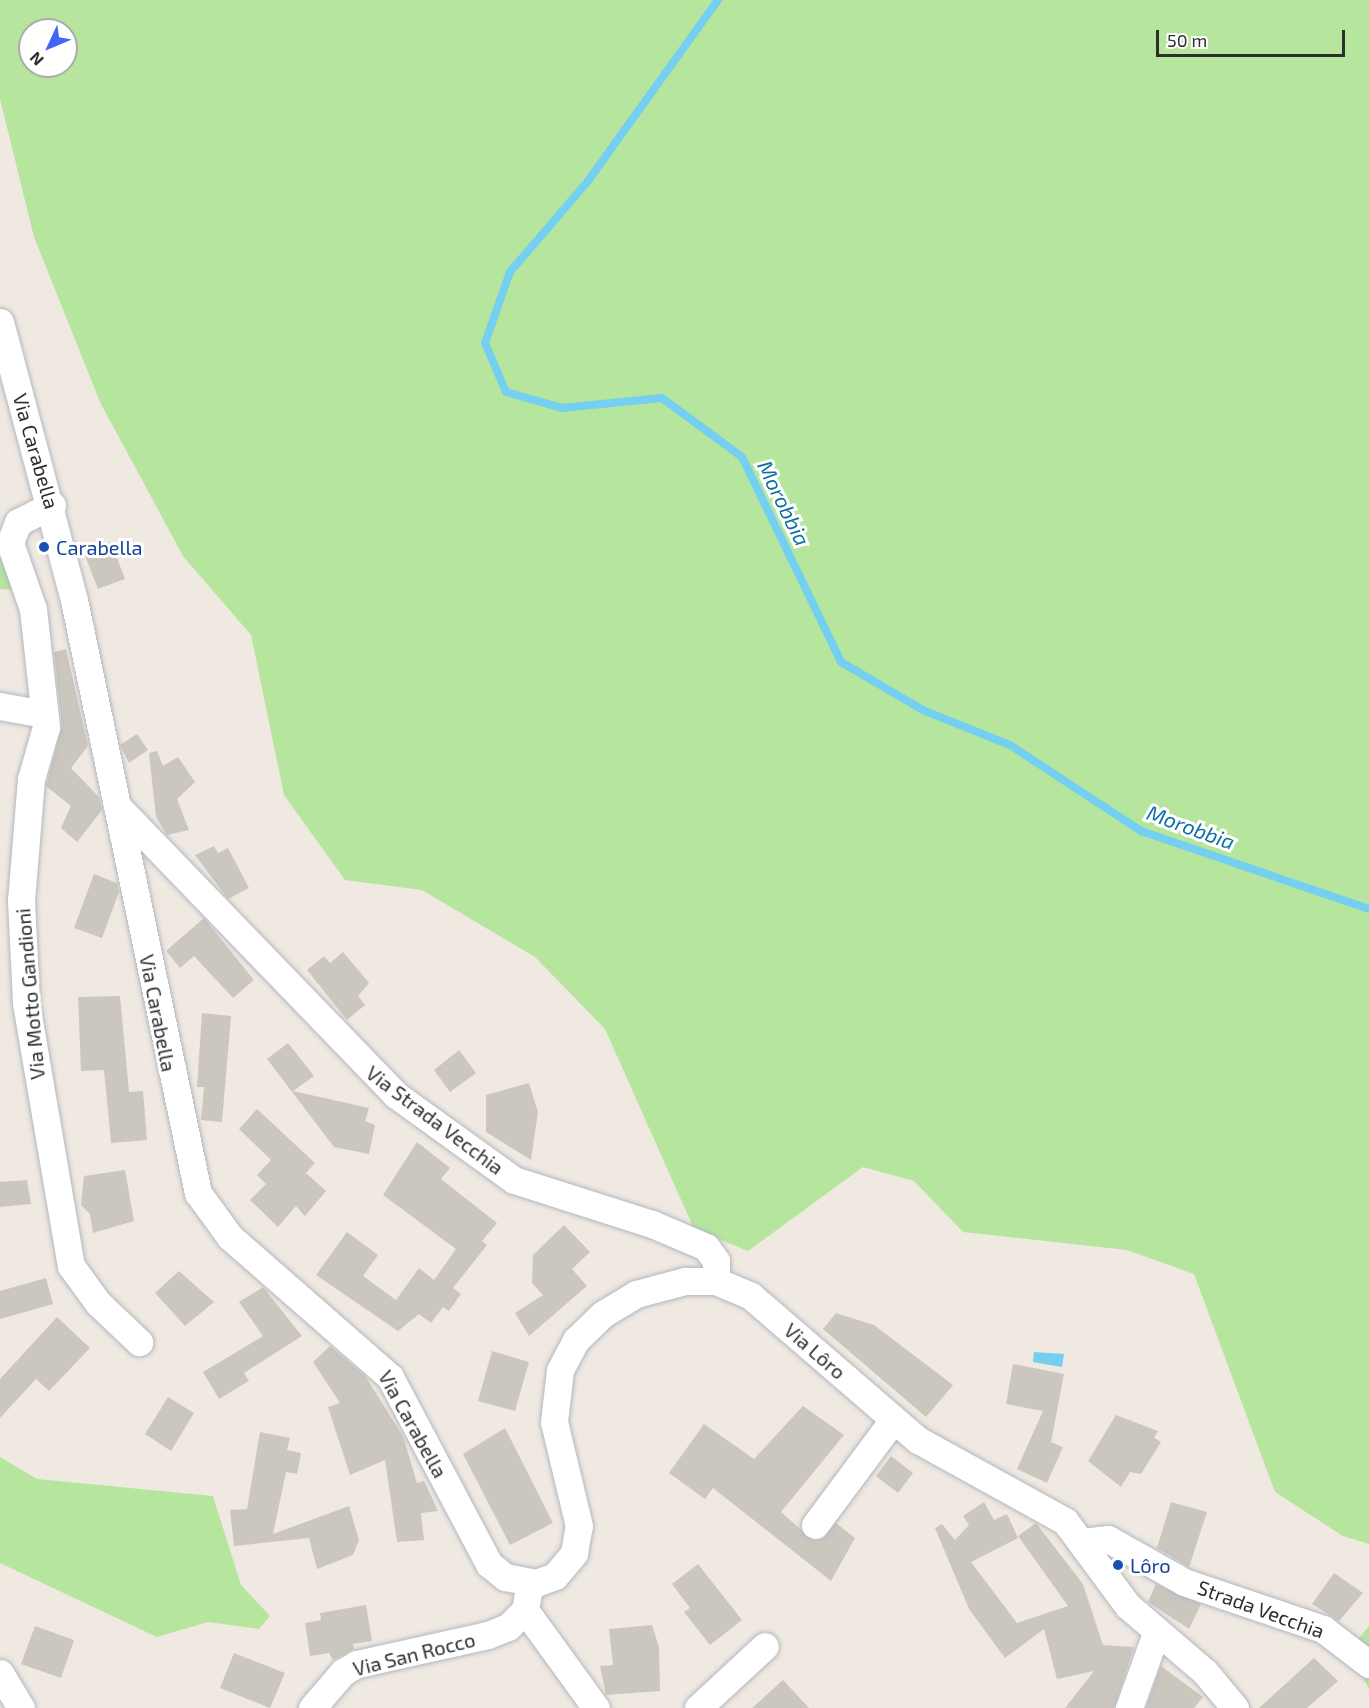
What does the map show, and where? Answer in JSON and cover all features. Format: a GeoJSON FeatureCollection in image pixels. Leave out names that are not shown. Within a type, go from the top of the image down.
{"type":"FeatureCollection","features":[{"type":"Feature","properties":{"kind":"street","name":"Via Carabella"},"geometry":{"type":"LineString","coordinates":[[0,322],[52,505],[117,806],[187,1153],[204,1204],[230,1237],[381,1365],[489,1564],[505,1577],[529,1583]]}},
{"type":"Feature","properties":{"kind":"street","name":"Via Motto Gandioni"},"geometry":{"type":"LineString","coordinates":[[52,505],[18,522],[10,543],[33,609],[44,714],[44,739],[31,778],[21,900],[26,1003],[47,1146],[71,1266],[98,1303],[139,1342]]}},
{"type":"Feature","properties":{"kind":"street"},"geometry":{"type":"LineString","coordinates":[[0,706],[44,714]]}},
{"type":"Feature","properties":{"kind":"street","name":"Via Strada Vecchia"},"geometry":{"type":"LineString","coordinates":[[117,806],[396,1095],[514,1180],[652,1224],[706,1247],[716,1261],[716,1281]]}},
{"type":"Feature","properties":{"kind":"street","name":"Via Lôro"},"geometry":{"type":"LineString","coordinates":[[529,1583],[564,1569],[579,1539],[554,1422],[560,1370],[576,1340],[603,1314],[636,1294],[685,1281],[716,1281],[751,1296],[893,1420],[954,1463],[1055,1513],[1083,1542],[1128,1606],[1156,1634],[1205,1672],[1235,1708]]}},
{"type":"Feature","properties":{"kind":"street"},"geometry":{"type":"LineString","coordinates":[[814,1525],[893,1420]]}},
{"type":"Feature","properties":{"kind":"street","name":"Strada Vecchia"},"geometry":{"type":"LineString","coordinates":[[1083,1542],[1108,1539],[1184,1582],[1323,1629],[1369,1664]]}},
{"type":"Feature","properties":{"kind":"street"},"geometry":{"type":"LineString","coordinates":[[529,1583],[525,1610],[596,1708]]}},
{"type":"Feature","properties":{"kind":"street","name":"Via San Rocco"},"geometry":{"type":"LineString","coordinates":[[312,1708],[343,1672],[357,1664],[488,1635],[508,1627],[525,1610]]}},
{"type":"Feature","properties":{"kind":"street"},"geometry":{"type":"LineString","coordinates":[[1129,1708],[1156,1634]]}},
{"type":"Feature","properties":{"kind":"street"},"geometry":{"type":"LineString","coordinates":[[698,1708],[765,1646]]}},
{"type":"Feature","properties":{"kind":"street"},"geometry":{"type":"LineString","coordinates":[[0,1672],[21,1708]]}},
{"type":"Feature","properties":{"kind":"green space"},"geometry":{"type":"Polygon","coordinates":[[[0,0],[1369,0],[1369,1544],[1343,1536],[1275,1492],[1194,1274],[1127,1250],[963,1232],[914,1181],[863,1167],[748,1251],[694,1229],[605,1029],[535,957],[422,890],[345,880],[284,795],[251,635],[183,556],[100,402],[34,237],[0,99],[0,0]]]}},
{"type":"Feature","properties":{"kind":"green space"},"geometry":{"type":"Polygon","coordinates":[[[0,548],[18,590],[0,589],[0,548]]]}},
{"type":"Feature","properties":{"kind":"green space"},"geometry":{"type":"Polygon","coordinates":[[[0,1457],[37,1479],[213,1496],[241,1585],[270,1616],[259,1629],[208,1622],[157,1637],[0,1563],[0,1457]]]}},
{"type":"Feature","properties":{"kind":"green space"},"geometry":{"type":"Polygon","coordinates":[[[1369,1626],[1369,1689],[1349,1650],[1369,1626]]]}},
{"type":"Feature","properties":{"kind":"water"},"geometry":{"type":"Polygon","coordinates":[[[1034,1352],[1064,1354],[1062,1367],[1033,1362],[1034,1352]]]}},
{"type":"Feature","properties":{"kind":"building"},"geometry":{"type":"Polygon","coordinates":[[[111,542],[125,579],[98,589],[84,553],[111,542]]]}},
{"type":"Feature","properties":{"kind":"building"},"geometry":{"type":"Polygon","coordinates":[[[66,649],[88,746],[71,768],[99,797],[102,810],[77,842],[61,828],[71,806],[46,786],[62,726],[54,652],[66,649]]]}},
{"type":"Feature","properties":{"kind":"building"},"geometry":{"type":"Polygon","coordinates":[[[137,734],[148,750],[129,763],[120,745],[137,734]]]}},
{"type":"Feature","properties":{"kind":"building"},"geometry":{"type":"Polygon","coordinates":[[[157,751],[163,766],[178,757],[195,782],[177,799],[189,830],[167,835],[156,817],[149,753],[157,751]]]}},
{"type":"Feature","properties":{"kind":"building"},"geometry":{"type":"Polygon","coordinates":[[[214,846],[218,853],[228,848],[249,888],[228,899],[195,855],[214,846]]]}},
{"type":"Feature","properties":{"kind":"building"},"geometry":{"type":"Polygon","coordinates":[[[94,874],[117,883],[119,892],[102,938],[74,928],[94,874]]]}},
{"type":"Feature","properties":{"kind":"building"},"geometry":{"type":"Polygon","coordinates":[[[204,918],[254,980],[233,998],[194,956],[180,968],[166,951],[204,918]]]}},
{"type":"Feature","properties":{"kind":"building"},"geometry":{"type":"Polygon","coordinates":[[[343,952],[369,983],[358,996],[365,1005],[347,1020],[307,970],[324,956],[330,963],[343,952]]]}},
{"type":"Feature","properties":{"kind":"building"},"geometry":{"type":"Polygon","coordinates":[[[120,996],[129,1092],[143,1091],[147,1140],[111,1143],[104,1070],[81,1071],[78,997],[120,996]]]}},
{"type":"Feature","properties":{"kind":"building"},"geometry":{"type":"Polygon","coordinates":[[[202,1013],[231,1016],[222,1122],[201,1120],[204,1087],[197,1087],[202,1013]]]}},
{"type":"Feature","properties":{"kind":"building"},"geometry":{"type":"Polygon","coordinates":[[[288,1043],[314,1076],[293,1091],[369,1108],[365,1121],[375,1125],[369,1154],[334,1147],[267,1059],[288,1043]]]}},
{"type":"Feature","properties":{"kind":"building"},"geometry":{"type":"Polygon","coordinates":[[[459,1050],[476,1073],[450,1092],[434,1070],[459,1050]]]}},
{"type":"Feature","properties":{"kind":"building"},"geometry":{"type":"Polygon","coordinates":[[[529,1083],[538,1112],[531,1160],[486,1132],[486,1095],[529,1083]]]}},
{"type":"Feature","properties":{"kind":"building"},"geometry":{"type":"Polygon","coordinates":[[[257,1109],[315,1163],[306,1173],[326,1191],[305,1216],[296,1206],[278,1227],[250,1200],[266,1184],[257,1175],[271,1160],[239,1129],[257,1109]]]}},
{"type":"Feature","properties":{"kind":"building"},"geometry":{"type":"Polygon","coordinates":[[[417,1142],[450,1168],[441,1179],[497,1223],[482,1241],[487,1245],[453,1288],[461,1294],[449,1311],[443,1307],[431,1323],[419,1314],[398,1331],[316,1275],[347,1232],[378,1255],[363,1276],[396,1300],[419,1268],[434,1280],[456,1249],[383,1195],[417,1142]]]}},
{"type":"Feature","properties":{"kind":"building"},"geometry":{"type":"Polygon","coordinates":[[[125,1170],[134,1221],[93,1233],[90,1214],[81,1205],[84,1176],[125,1170]]]}},
{"type":"Feature","properties":{"kind":"building"},"geometry":{"type":"Polygon","coordinates":[[[27,1180],[31,1204],[0,1207],[0,1182],[27,1180]]]}},
{"type":"Feature","properties":{"kind":"building"},"geometry":{"type":"Polygon","coordinates":[[[564,1225],[590,1252],[572,1269],[587,1286],[529,1336],[515,1313],[543,1295],[532,1283],[533,1255],[564,1225]]]}},
{"type":"Feature","properties":{"kind":"building"},"geometry":{"type":"Polygon","coordinates":[[[179,1271],[214,1302],[185,1326],[155,1293],[179,1271]]]}},
{"type":"Feature","properties":{"kind":"building"},"geometry":{"type":"Polygon","coordinates":[[[46,1278],[53,1304],[0,1319],[0,1291],[46,1278]]]}},
{"type":"Feature","properties":{"kind":"building"},"geometry":{"type":"Polygon","coordinates":[[[263,1287],[302,1336],[244,1373],[249,1381],[219,1399],[203,1372],[263,1336],[239,1302],[263,1287]]]}},
{"type":"Feature","properties":{"kind":"building"},"geometry":{"type":"Polygon","coordinates":[[[836,1313],[874,1325],[953,1385],[926,1417],[823,1329],[836,1313]]]}},
{"type":"Feature","properties":{"kind":"building"},"geometry":{"type":"Polygon","coordinates":[[[57,1317],[90,1348],[49,1391],[36,1379],[0,1418],[0,1379],[57,1317]]]}},
{"type":"Feature","properties":{"kind":"building"},"geometry":{"type":"Polygon","coordinates":[[[330,1346],[365,1376],[403,1436],[417,1483],[424,1481],[438,1511],[421,1513],[424,1540],[397,1542],[385,1460],[350,1475],[328,1407],[340,1403],[313,1362],[330,1346]]]}},
{"type":"Feature","properties":{"kind":"building"},"geometry":{"type":"Polygon","coordinates":[[[492,1351],[529,1362],[515,1411],[478,1401],[492,1351]]]}},
{"type":"Feature","properties":{"kind":"building"},"geometry":{"type":"Polygon","coordinates":[[[1013,1364],[1064,1374],[1051,1442],[1063,1447],[1047,1483],[1017,1469],[1043,1411],[1006,1404],[1013,1364]]]}},
{"type":"Feature","properties":{"kind":"building"},"geometry":{"type":"Polygon","coordinates":[[[168,1397],[194,1413],[171,1451],[145,1434],[168,1397]]]}},
{"type":"Feature","properties":{"kind":"building"},"geometry":{"type":"Polygon","coordinates":[[[803,1406],[844,1435],[781,1512],[813,1540],[822,1539],[836,1523],[855,1538],[831,1581],[713,1488],[705,1499],[669,1473],[704,1424],[754,1459],[803,1406]]]}},
{"type":"Feature","properties":{"kind":"building"},"geometry":{"type":"Polygon","coordinates":[[[1116,1415],[1158,1431],[1154,1438],[1161,1442],[1141,1474],[1130,1472],[1121,1487],[1088,1461],[1116,1415]]]}},
{"type":"Feature","properties":{"kind":"building"},"geometry":{"type":"Polygon","coordinates":[[[505,1428],[553,1523],[510,1545],[463,1454],[505,1428]]]}},
{"type":"Feature","properties":{"kind":"building"},"geometry":{"type":"Polygon","coordinates":[[[260,1432],[290,1438],[287,1450],[301,1453],[297,1474],[286,1472],[273,1534],[349,1506],[359,1540],[353,1555],[317,1569],[309,1538],[234,1546],[230,1510],[247,1509],[260,1432]]]}},
{"type":"Feature","properties":{"kind":"building"},"geometry":{"type":"Polygon","coordinates":[[[891,1456],[913,1473],[898,1493],[876,1476],[891,1456]]]}},
{"type":"Feature","properties":{"kind":"building"},"geometry":{"type":"Polygon","coordinates":[[[984,1502],[994,1520],[1007,1514],[1018,1538],[971,1562],[1017,1623],[1068,1606],[1018,1536],[1036,1523],[1083,1584],[1103,1645],[1134,1647],[1114,1708],[1065,1708],[1094,1671],[1057,1679],[1044,1629],[1005,1658],[969,1609],[935,1528],[942,1524],[955,1540],[969,1525],[963,1516],[984,1502]]]}},
{"type":"Feature","properties":{"kind":"building"},"geometry":{"type":"Polygon","coordinates":[[[1171,1502],[1207,1512],[1189,1567],[1157,1548],[1171,1502]]]}},
{"type":"Feature","properties":{"kind":"building"},"geometry":{"type":"Polygon","coordinates":[[[698,1564],[742,1620],[710,1645],[684,1612],[690,1608],[672,1584],[698,1564]]]}},
{"type":"Feature","properties":{"kind":"building"},"geometry":{"type":"Polygon","coordinates":[[[1334,1573],[1363,1593],[1339,1621],[1312,1604],[1334,1573]]]}},
{"type":"Feature","properties":{"kind":"building"},"geometry":{"type":"Polygon","coordinates":[[[1156,1584],[1201,1604],[1189,1629],[1148,1602],[1156,1584]]]}},
{"type":"Feature","properties":{"kind":"building"},"geometry":{"type":"Polygon","coordinates":[[[366,1605],[372,1641],[353,1644],[354,1649],[333,1660],[329,1653],[310,1656],[305,1623],[321,1620],[320,1613],[366,1605]]]}},
{"type":"Feature","properties":{"kind":"building"},"geometry":{"type":"Polygon","coordinates":[[[652,1625],[659,1647],[660,1691],[606,1695],[600,1666],[613,1665],[609,1629],[652,1625]]]}},
{"type":"Feature","properties":{"kind":"building"},"geometry":{"type":"Polygon","coordinates":[[[35,1626],[74,1640],[61,1678],[21,1664],[35,1626]]]}},
{"type":"Feature","properties":{"kind":"building"},"geometry":{"type":"Polygon","coordinates":[[[234,1653],[285,1673],[270,1708],[220,1688],[234,1653]]]}},
{"type":"Feature","properties":{"kind":"building"},"geometry":{"type":"Polygon","coordinates":[[[1314,1658],[1338,1681],[1307,1708],[1259,1708],[1314,1658]]]}},
{"type":"Feature","properties":{"kind":"building"},"geometry":{"type":"Polygon","coordinates":[[[1161,1666],[1203,1697],[1194,1708],[1146,1708],[1161,1666]]]}},
{"type":"Feature","properties":{"kind":"building"},"geometry":{"type":"Polygon","coordinates":[[[783,1680],[809,1708],[752,1708],[783,1680]]]}},
{"type":"Feature","properties":{"kind":"waterway","name":"Morobbia"},"geometry":{"type":"LineString","coordinates":[[718,0],[588,181],[510,272],[485,343],[506,392],[562,408],[662,398],[742,457],[841,662],[925,711],[1010,745],[1141,831],[1369,909]]}},
{"type":"Feature","properties":{"kind":"place","name":"Carabella"},"geometry":{"type":"Point","coordinates":[44,547]}},
{"type":"Feature","properties":{"kind":"place","name":"Lôro"},"geometry":{"type":"Point","coordinates":[1118,1565]}}]}
